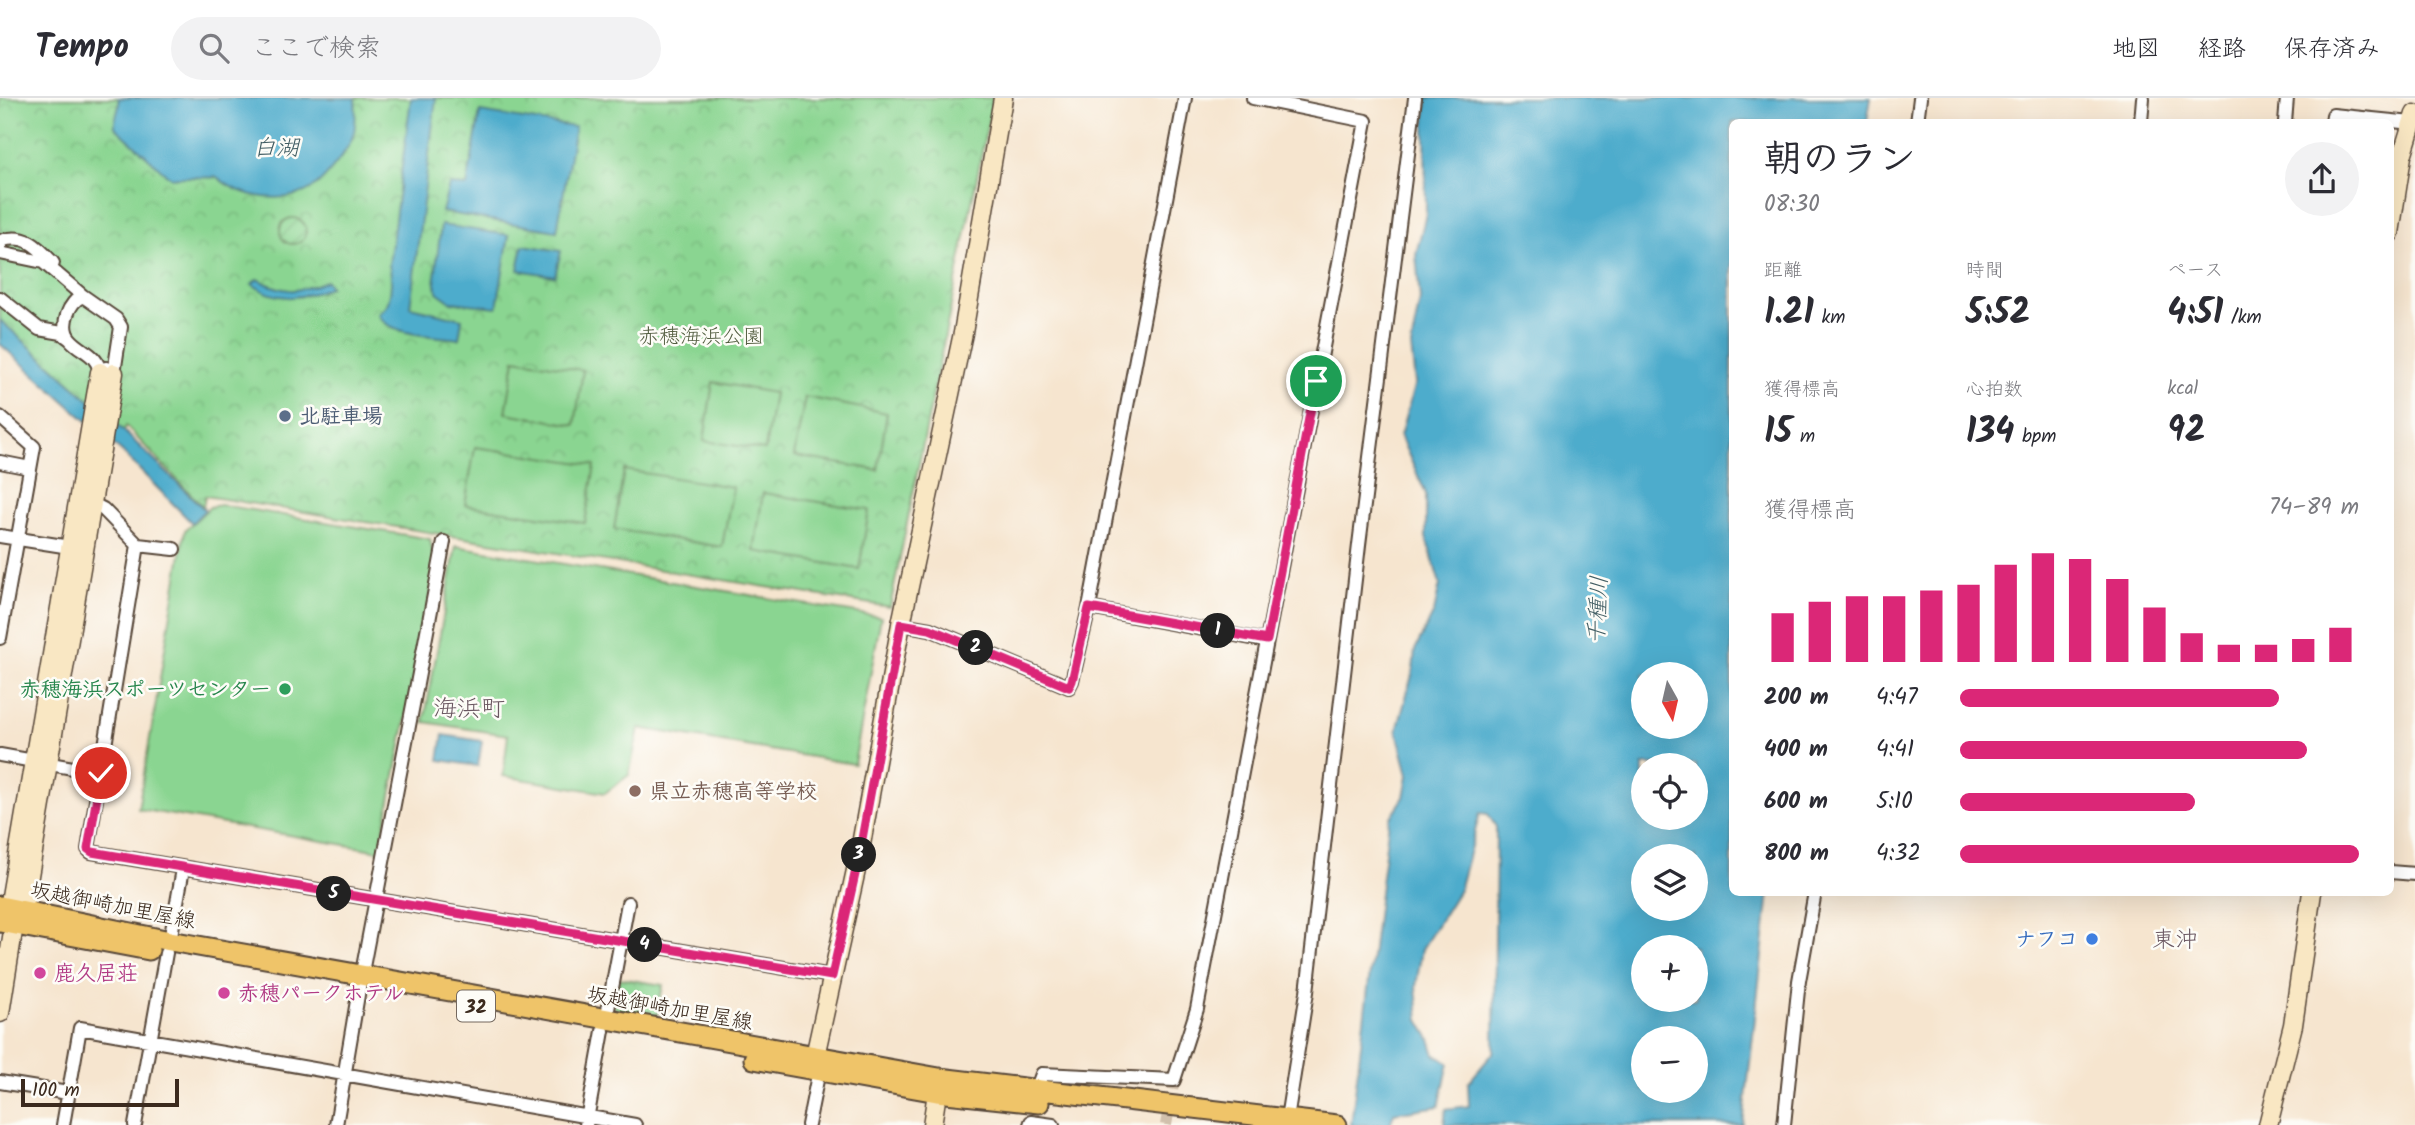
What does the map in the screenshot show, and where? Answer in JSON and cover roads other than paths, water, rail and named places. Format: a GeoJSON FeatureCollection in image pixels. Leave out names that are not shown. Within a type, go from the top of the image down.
{"type":"FeatureCollection","features":[{"type":"Feature","properties":{"kind":"main road","name":"坂越御崎加里屋線"},"geometry":{"type":"LineString","coordinates":[[9,914],[168,947],[361,979],[604,1026],[938,1085],[1033,1110],[1238,1125]]}},
{"type":"Feature","properties":{"kind":"main road","name":"坂越御崎加里屋線"},"geometry":{"type":"LineString","coordinates":[[1033,1110],[1337,1125]]}},
{"type":"Feature","properties":{"kind":"street"},"geometry":{"type":"LineString","coordinates":[[808,1125],[832,976],[858,861],[901,624],[963,333],[1003,98]]}},
{"type":"Feature","properties":{"kind":"street"},"geometry":{"type":"LineString","coordinates":[[901,624],[930,629],[1069,687],[1089,608],[1185,98]]}},
{"type":"Feature","properties":{"kind":"street"},"geometry":{"type":"LineString","coordinates":[[1053,1125],[1033,1110],[1042,1074],[1174,1080],[1197,1009],[1366,121],[1253,98]]}},
{"type":"Feature","properties":{"kind":"street"},"geometry":{"type":"LineString","coordinates":[[1289,1122],[1415,98]]}},
{"type":"Feature","properties":{"kind":"street"},"geometry":{"type":"LineString","coordinates":[[1916,119],[1920,98]]}},
{"type":"Feature","properties":{"kind":"street"},"geometry":{"type":"LineString","coordinates":[[2141,119],[2143,98]]}},
{"type":"Feature","properties":{"kind":"street"},"geometry":{"type":"LineString","coordinates":[[2285,119],[2287,98]]}},
{"type":"Feature","properties":{"kind":"street"},"geometry":{"type":"LineString","coordinates":[[2332,119],[2333,115],[2413,119],[2394,180]]}},
{"type":"Feature","properties":{"kind":"street"},"geometry":{"type":"LineString","coordinates":[[0,245],[4,240],[15,237],[27,240],[53,262],[58,275]]}},
{"type":"Feature","properties":{"kind":"street"},"geometry":{"type":"LineString","coordinates":[[0,253],[43,262],[119,323],[120,340],[101,407],[40,763],[9,914],[0,1013]]}},
{"type":"Feature","properties":{"kind":"street"},"geometry":{"type":"LineString","coordinates":[[70,339],[67,325],[70,306],[74,300],[83,296]]}},
{"type":"Feature","properties":{"kind":"street"},"geometry":{"type":"LineString","coordinates":[[0,298],[39,329],[62,333],[110,369]]}},
{"type":"Feature","properties":{"kind":"street"},"geometry":{"type":"LineString","coordinates":[[89,353],[108,352],[120,340]]}},
{"type":"Feature","properties":{"kind":"street"},"geometry":{"type":"LineString","coordinates":[[0,417],[34,447],[19,539],[2,609],[0,638]]}},
{"type":"Feature","properties":{"kind":"street"},"geometry":{"type":"LineString","coordinates":[[0,462],[30,467]]}},
{"type":"Feature","properties":{"kind":"street"},"geometry":{"type":"LineString","coordinates":[[86,500],[103,509],[138,545],[174,549]]}},
{"type":"Feature","properties":{"kind":"street"},"geometry":{"type":"LineString","coordinates":[[0,536],[77,549]]}},
{"type":"Feature","properties":{"kind":"street"},"geometry":{"type":"LineString","coordinates":[[336,1125],[444,542]]}},
{"type":"Feature","properties":{"kind":"street"},"geometry":{"type":"LineString","coordinates":[[138,545],[88,849],[92,852],[832,976]]}},
{"type":"Feature","properties":{"kind":"street"},"geometry":{"type":"LineString","coordinates":[[1089,608],[1267,640]]}},
{"type":"Feature","properties":{"kind":"street"},"geometry":{"type":"LineString","coordinates":[[0,755],[101,773]]}},
{"type":"Feature","properties":{"kind":"street"},"geometry":{"type":"LineString","coordinates":[[137,1125],[183,869]]}},
{"type":"Feature","properties":{"kind":"street"},"geometry":{"type":"LineString","coordinates":[[2394,872],[2415,874]]}},
{"type":"Feature","properties":{"kind":"street"},"geometry":{"type":"LineString","coordinates":[[1784,1125],[1799,981],[1814,896]]}},
{"type":"Feature","properties":{"kind":"street"},"geometry":{"type":"LineString","coordinates":[[2268,1125],[2293,1025],[2311,896]]}},
{"type":"Feature","properties":{"kind":"street"},"geometry":{"type":"LineString","coordinates":[[587,1121],[628,903]]}},
{"type":"Feature","properties":{"kind":"street"},"geometry":{"type":"LineString","coordinates":[[63,1125],[80,1028],[587,1121],[635,1125]]}},
{"type":"Feature","properties":{"kind":"street"},"geometry":{"type":"LineString","coordinates":[[0,1082],[68,1093]]}},
{"type":"Feature","properties":{"kind":"street"},"geometry":{"type":"LineString","coordinates":[[932,1125],[938,1085]]}},
{"type":"Feature","properties":{"kind":"water","name":"白湖"},"geometry":{"type":"Polygon","coordinates":[[[118,98],[355,98],[355,126],[348,146],[319,184],[290,196],[264,197],[238,190],[217,177],[172,178],[167,175],[115,127],[118,98]]]}},
{"type":"Feature","properties":{"kind":"water"},"geometry":{"type":"Polygon","coordinates":[[[411,98],[436,98],[410,307],[462,319],[459,339],[402,331],[383,321],[378,314],[386,306],[390,291],[389,265],[411,98]]]}},
{"type":"Feature","properties":{"kind":"water","name":"千種川"},"geometry":{"type":"Polygon","coordinates":[[[1427,98],[1871,98],[1868,119],[1729,119],[1729,896],[1769,896],[1743,1125],[1444,1125],[1446,1109],[1469,1106],[1468,1083],[1494,1052],[1496,827],[1488,814],[1480,813],[1459,890],[1422,949],[1416,986],[1419,1020],[1430,1039],[1435,1055],[1449,1063],[1439,1106],[1394,1113],[1390,1125],[1351,1125],[1389,820],[1404,797],[1408,775],[1397,731],[1413,671],[1415,650],[1434,612],[1440,584],[1426,537],[1426,494],[1400,436],[1415,383],[1411,346],[1420,300],[1416,254],[1426,214],[1427,98]]]}},
{"type":"Feature","properties":{"kind":"water"},"geometry":{"type":"Polygon","coordinates":[[[480,112],[575,127],[557,231],[442,212],[449,185],[467,186],[480,112]]]}},
{"type":"Feature","properties":{"kind":"water"},"geometry":{"type":"Polygon","coordinates":[[[441,225],[509,235],[497,307],[451,302],[437,292],[435,277],[441,225]]]}},
{"type":"Feature","properties":{"kind":"water"},"geometry":{"type":"Polygon","coordinates":[[[523,245],[561,251],[555,276],[518,270],[523,245]]]}},
{"type":"Feature","properties":{"kind":"water"},"geometry":{"type":"Polygon","coordinates":[[[257,279],[291,290],[326,281],[330,287],[290,297],[261,290],[252,284],[257,279]]]}},
{"type":"Feature","properties":{"kind":"water"},"geometry":{"type":"Polygon","coordinates":[[[0,320],[124,431],[205,510],[192,523],[123,453],[0,344],[0,320]]]}},
{"type":"Feature","properties":{"kind":"water"},"geometry":{"type":"Polygon","coordinates":[[[443,735],[482,741],[478,766],[439,760],[443,735]]]}},
{"type":"Feature","properties":{"kind":"tunnel"},"geometry":{"type":"LineString","coordinates":[[1166,1125],[1174,1080]]}},
{"type":"Feature","properties":{"kind":"place","name":"北駐車場"},"geometry":{"type":"Point","coordinates":[285,416]}},
{"type":"Feature","properties":{"kind":"place","name":"赤穂海浜スポーツセンター"},"geometry":{"type":"Point","coordinates":[285,689]}},
{"type":"Feature","properties":{"kind":"place","name":"県立赤穂高等学校"},"geometry":{"type":"Point","coordinates":[635,791]}},
{"type":"Feature","properties":{"kind":"place","name":"ナフコ"},"geometry":{"type":"Point","coordinates":[2092,939]}},
{"type":"Feature","properties":{"kind":"place","name":"鹿久居荘"},"geometry":{"type":"Point","coordinates":[40,973]}},
{"type":"Feature","properties":{"kind":"place","name":"赤穂パークホテル"},"geometry":{"type":"Point","coordinates":[224,993]}},
{"type":"Feature","properties":{"kind":"district","name":"海浜町"},"geometry":{"type":"Point","coordinates":[469,708]}},
{"type":"Feature","properties":{"kind":"district","name":"東沖"},"geometry":{"type":"Point","coordinates":[2175,939]}},
{"type":"Feature","properties":{"kind":"park label","name":"赤穂海浜公園"},"geometry":{"type":"Point","coordinates":[701,336]}}]}
